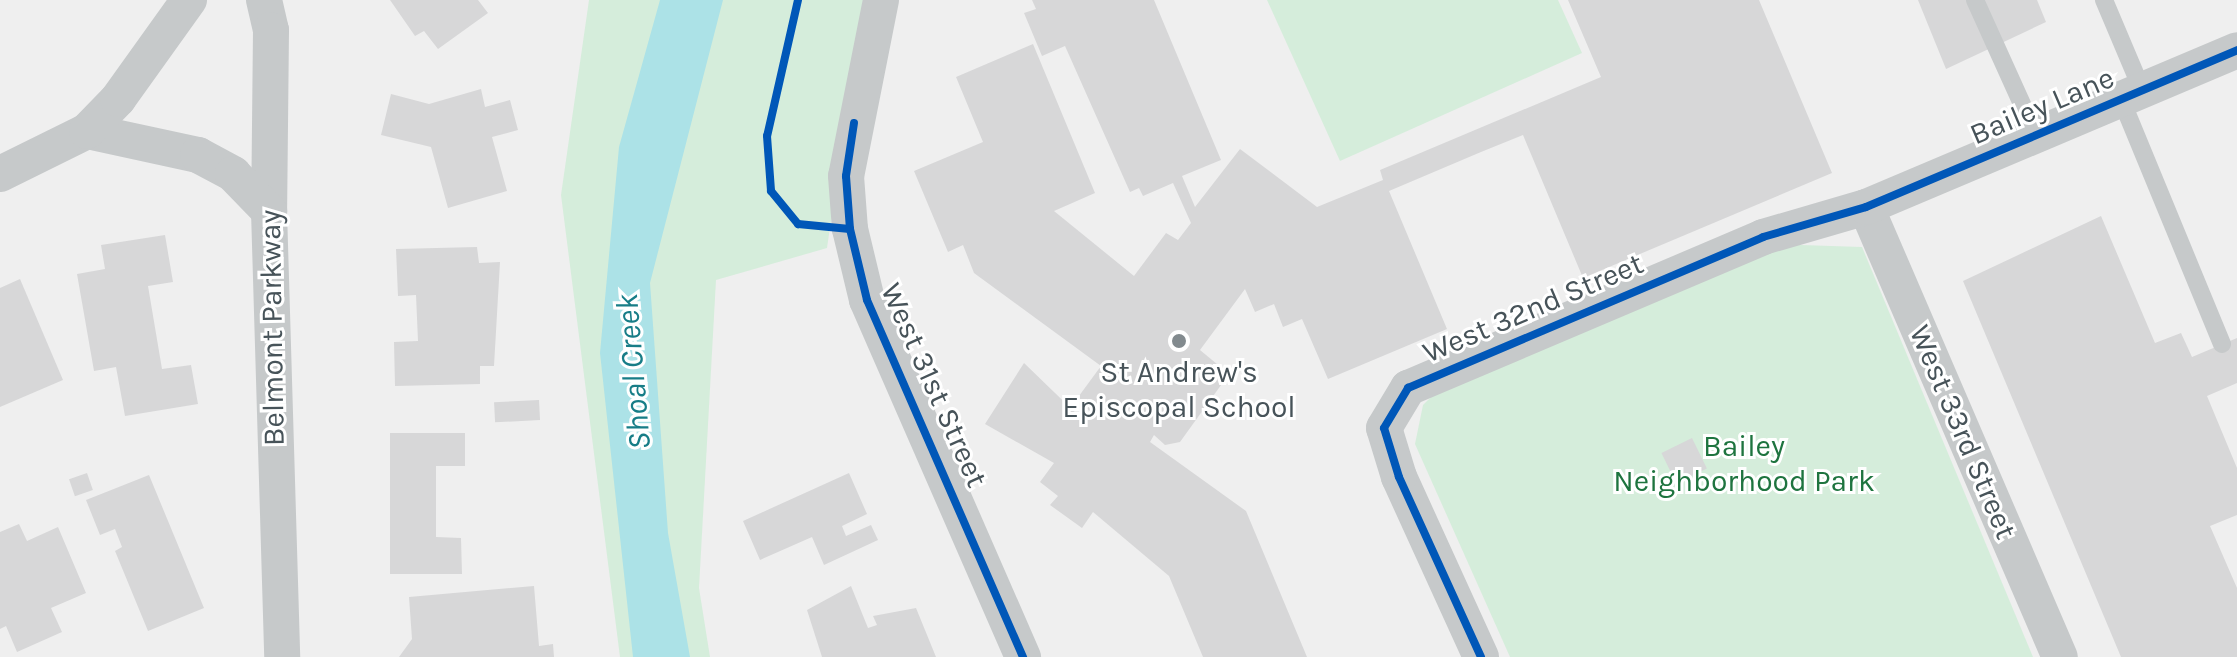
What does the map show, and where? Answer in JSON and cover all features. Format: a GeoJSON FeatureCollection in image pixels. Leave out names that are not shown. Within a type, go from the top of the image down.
{"type":"FeatureCollection","features":[{"type":"Feature","properties":{"kind":"street"},"geometry":{"type":"LineString","coordinates":[[0,174],[87,131],[118,99],[189,0]]}},
{"type":"Feature","properties":{"kind":"street","name":"Belmont Parkway"},"geometry":{"type":"LineString","coordinates":[[264,0],[271,30],[269,211],[282,657]]}},
{"type":"Feature","properties":{"kind":"street","name":"West 31st Street"},"geometry":{"type":"LineString","coordinates":[[881,0],[846,176],[850,229],[867,300],[1023,657]]}},
{"type":"Feature","properties":{"kind":"street","name":"Bailey Lane"},"geometry":{"type":"LineString","coordinates":[[1866,207],[2237,50]]}},
{"type":"Feature","properties":{"kind":"street"},"geometry":{"type":"LineString","coordinates":[[87,131],[198,155],[233,174],[269,211]]}},
{"type":"Feature","properties":{"kind":"street","name":"West 32nd Street"},"geometry":{"type":"LineString","coordinates":[[1481,657],[1399,477],[1384,428],[1408,388],[1763,237],[1866,207]]}},
{"type":"Feature","properties":{"kind":"street","name":"West 33rd Street"},"geometry":{"type":"LineString","coordinates":[[1866,207],[2060,657]]}},
{"type":"Feature","properties":{"kind":"lane"},"geometry":{"type":"LineString","coordinates":[[1975,0],[2036,135]]}},
{"type":"Feature","properties":{"kind":"lane"},"geometry":{"type":"LineString","coordinates":[[2104,0],[2131,95],[2222,344]]}},
{"type":"Feature","properties":{"kind":"green space"},"geometry":{"type":"Polygon","coordinates":[[[589,0],[863,0],[827,248],[716,280],[699,588],[710,657],[620,657],[561,195],[589,0]]]}},
{"type":"Feature","properties":{"kind":"green space"},"geometry":{"type":"Polygon","coordinates":[[[1267,0],[1558,0],[1582,53],[1340,161],[1267,0]]]}},
{"type":"Feature","properties":{"kind":"green space","name":"Bailey Neighborhood Park"},"geometry":{"type":"Polygon","coordinates":[[[1768,244],[1862,247],[2033,657],[1510,657],[1415,444],[1423,405],[1441,387],[1768,244]]]}},
{"type":"Feature","properties":{"kind":"water","name":"Shoal Creek"},"geometry":{"type":"Polygon","coordinates":[[[660,0],[723,0],[650,283],[668,533],[690,657],[633,657],[600,353],[619,147],[660,0]]]}},
{"type":"Feature","properties":{"kind":"building"},"geometry":{"type":"Polygon","coordinates":[[[390,0],[478,0],[488,13],[438,49],[424,31],[415,36],[390,0]]]}},
{"type":"Feature","properties":{"kind":"building"},"geometry":{"type":"Polygon","coordinates":[[[1032,0],[1154,0],[1221,160],[1182,176],[1195,207],[1240,149],[1317,207],[1383,180],[1380,170],[1601,77],[1568,0],[1759,0],[1832,173],[1583,278],[1523,135],[1481,152],[1389,191],[1447,329],[1328,379],[1302,319],[1283,327],[1274,304],[1255,312],[1245,289],[1200,350],[1229,374],[1180,442],[1165,445],[1154,435],[1150,442],[1246,511],[1307,657],[1203,657],[1169,576],[1093,512],[1082,528],[1050,505],[1058,496],[1040,482],[1054,463],[985,424],[1024,363],[1085,422],[1091,412],[1076,400],[1101,366],[974,273],[963,245],[948,252],[914,171],[983,142],[956,77],[1033,44],[1095,193],[1054,211],[1134,276],[1166,233],[1178,240],[1191,223],[1173,183],[1143,196],[1139,188],[1130,192],[1065,46],[1042,56],[1024,13],[1036,9],[1032,0]]]}},
{"type":"Feature","properties":{"kind":"building"},"geometry":{"type":"Polygon","coordinates":[[[1918,0],[2037,0],[2046,22],[1946,69],[1918,0]]]}},
{"type":"Feature","properties":{"kind":"building"},"geometry":{"type":"Polygon","coordinates":[[[481,89],[485,107],[510,100],[518,130],[492,137],[507,191],[448,208],[431,147],[381,135],[391,94],[429,104],[481,89]]]}},
{"type":"Feature","properties":{"kind":"building"},"geometry":{"type":"Polygon","coordinates":[[[2101,216],[2155,343],[2181,333],[2192,357],[2237,338],[2237,383],[2207,396],[2237,468],[2237,515],[2210,526],[2237,588],[2237,657],[2121,657],[1963,281],[2101,216]]]}},
{"type":"Feature","properties":{"kind":"building"},"geometry":{"type":"Polygon","coordinates":[[[165,235],[173,282],[148,286],[162,369],[191,365],[198,404],[125,416],[116,367],[94,371],[77,274],[105,269],[101,245],[165,235]]]}},
{"type":"Feature","properties":{"kind":"building"},"geometry":{"type":"Polygon","coordinates":[[[477,247],[479,263],[500,262],[494,366],[480,366],[480,384],[395,386],[394,342],[418,341],[416,295],[398,296],[396,249],[477,247]]]}},
{"type":"Feature","properties":{"kind":"building"},"geometry":{"type":"Polygon","coordinates":[[[20,279],[63,380],[0,407],[0,288],[20,279]]]}},
{"type":"Feature","properties":{"kind":"building"},"geometry":{"type":"Polygon","coordinates":[[[539,400],[540,420],[495,422],[494,402],[539,400]]]}},
{"type":"Feature","properties":{"kind":"building"},"geometry":{"type":"Polygon","coordinates":[[[390,433],[465,433],[465,466],[436,466],[436,537],[461,538],[462,574],[390,574],[390,433]]]}},
{"type":"Feature","properties":{"kind":"building"},"geometry":{"type":"Polygon","coordinates":[[[1692,438],[1707,469],[1676,483],[1661,453],[1692,438]]]}},
{"type":"Feature","properties":{"kind":"building"},"geometry":{"type":"Polygon","coordinates":[[[87,473],[93,490],[75,496],[69,479],[87,473]]]}},
{"type":"Feature","properties":{"kind":"building"},"geometry":{"type":"Polygon","coordinates":[[[849,473],[867,514],[842,526],[846,536],[871,525],[878,540],[824,565],[812,537],[760,560],[743,521],[849,473]]]}},
{"type":"Feature","properties":{"kind":"building"},"geometry":{"type":"Polygon","coordinates":[[[149,475],[204,608],[148,631],[115,551],[122,547],[115,529],[100,535],[86,500],[149,475]]]}},
{"type":"Feature","properties":{"kind":"building"},"geometry":{"type":"Polygon","coordinates":[[[19,524],[27,541],[58,527],[86,593],[51,608],[62,632],[17,652],[6,626],[0,629],[0,532],[19,524]]]}},
{"type":"Feature","properties":{"kind":"building"},"geometry":{"type":"Polygon","coordinates":[[[534,586],[539,646],[553,644],[554,657],[399,657],[412,639],[409,597],[534,586]]]}},
{"type":"Feature","properties":{"kind":"building"},"geometry":{"type":"Polygon","coordinates":[[[851,586],[868,628],[877,625],[873,616],[916,608],[936,657],[822,657],[807,610],[851,586]]]}},
{"type":"Feature","properties":{"kind":"cycle path"},"geometry":{"type":"LineString","coordinates":[[798,0],[767,136],[771,191],[798,224],[850,229]]}},
{"type":"Feature","properties":{"kind":"cycle path"},"geometry":{"type":"LineString","coordinates":[[1481,657],[1399,477],[1384,428],[1408,388],[1763,237],[1866,207],[2237,50]]}},
{"type":"Feature","properties":{"kind":"cycle path"},"geometry":{"type":"LineString","coordinates":[[854,123],[846,176],[850,229],[867,300],[1023,657]]}},
{"type":"Feature","properties":{"kind":"place","name":"St Andrew's Episcopal School"},"geometry":{"type":"Point","coordinates":[1179,341]}}]}
